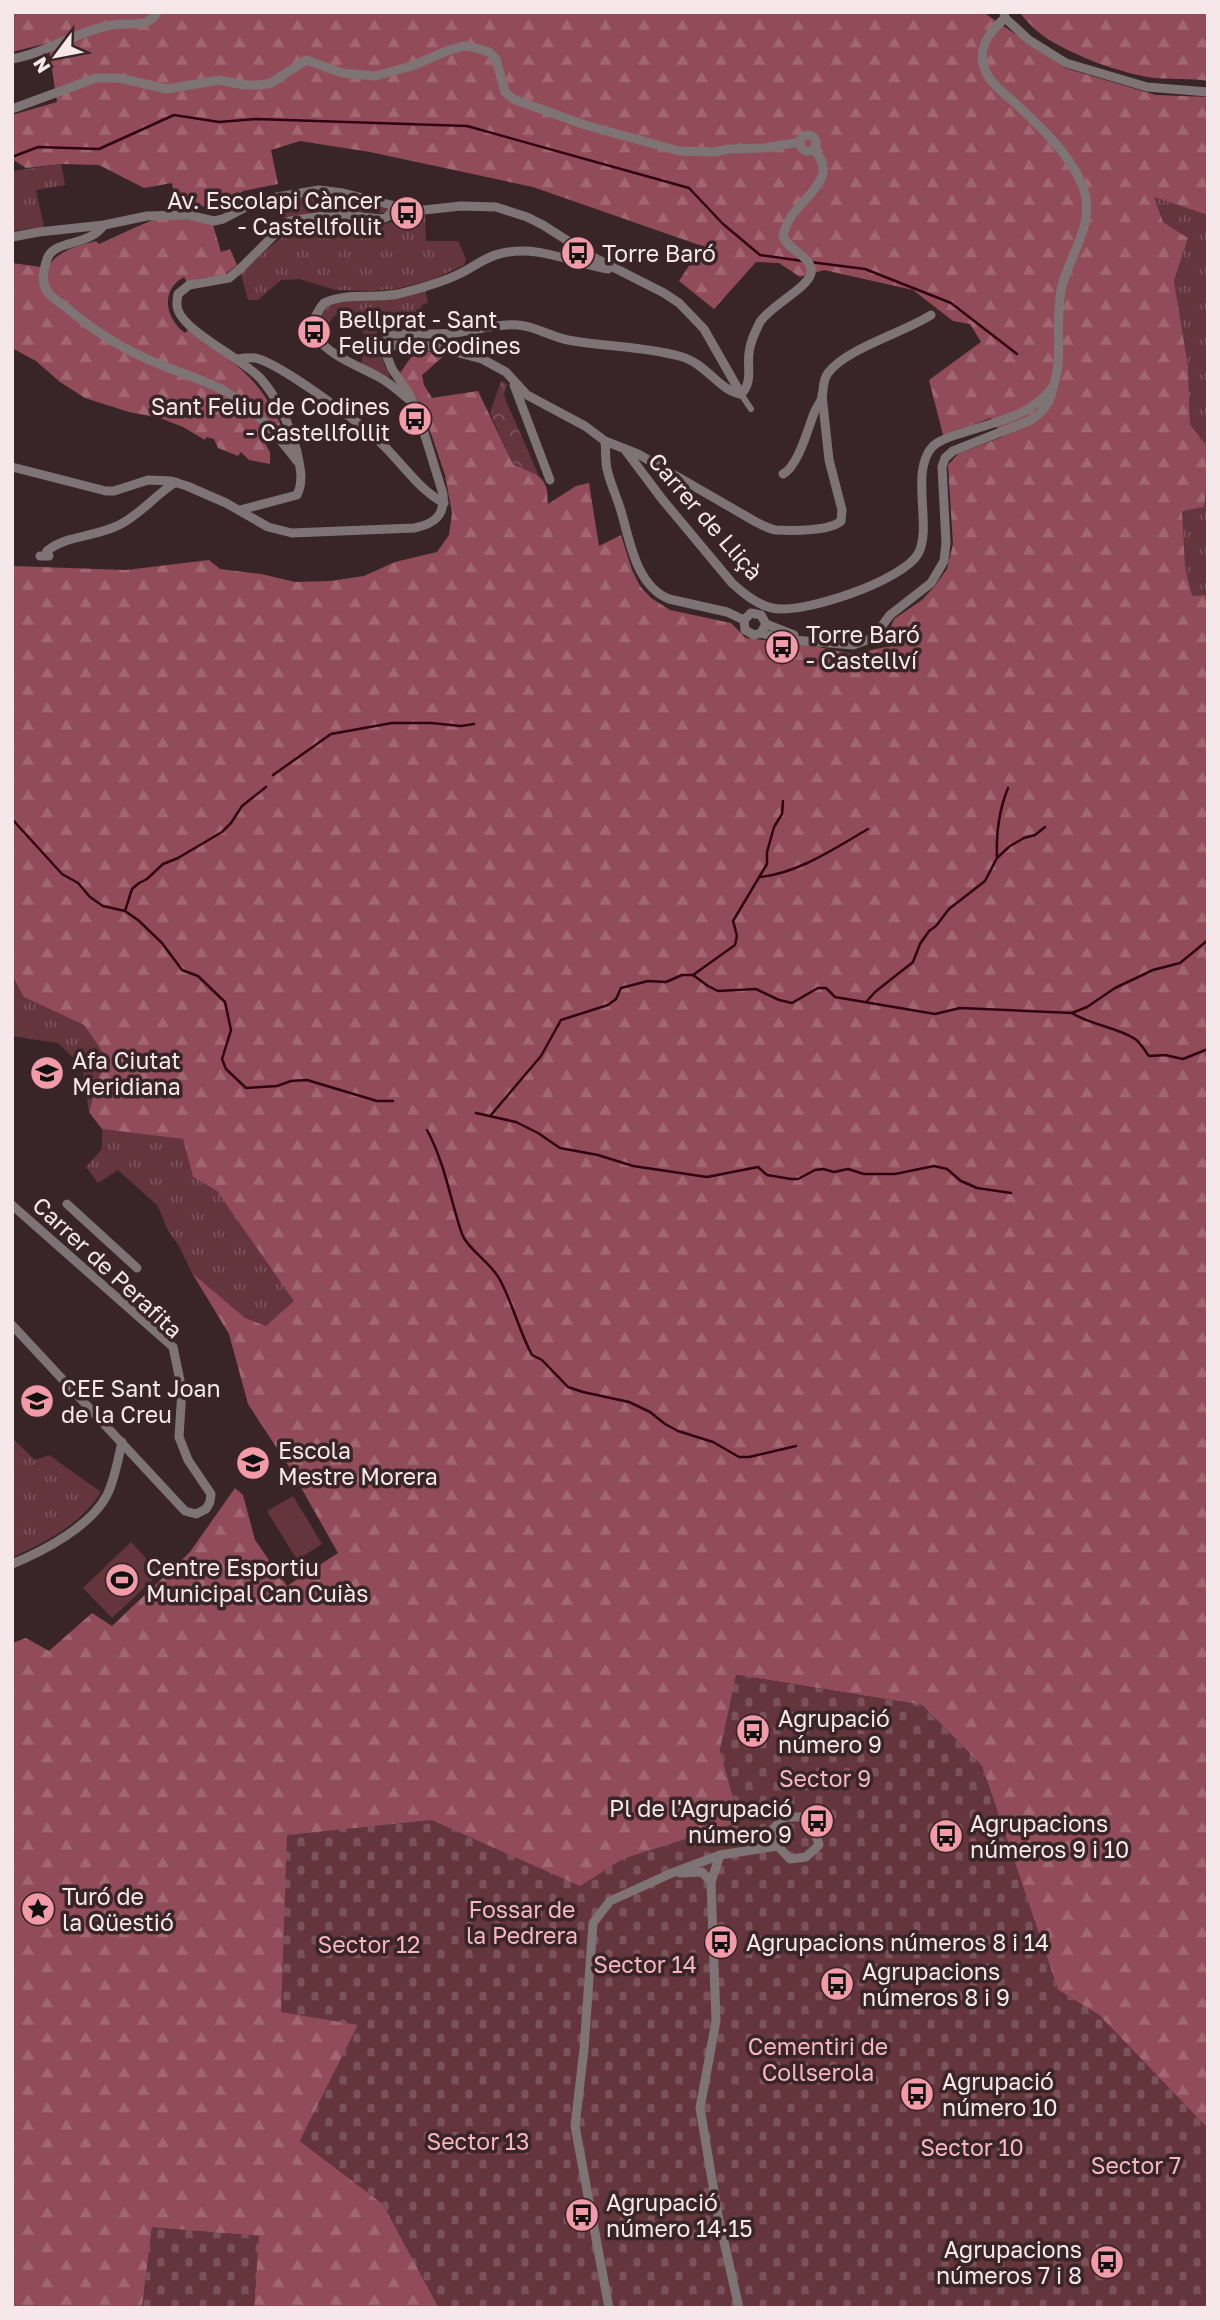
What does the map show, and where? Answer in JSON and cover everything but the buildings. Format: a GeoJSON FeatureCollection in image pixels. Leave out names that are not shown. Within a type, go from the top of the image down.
{"type":"FeatureCollection","features":[{"type":"Feature","properties":{"kind":"street"},"geometry":{"type":"LineString","coordinates":[[12,59],[68,41],[95,28],[125,23],[144,24],[154,18],[157,12]]}},
{"type":"Feature","properties":{"kind":"street"},"geometry":{"type":"LineString","coordinates":[[772,608],[763,625],[754,635],[747,633],[743,627],[744,620],[751,613],[758,613],[763,625],[799,639],[853,645],[873,638],[890,615],[931,583],[944,561],[946,543],[942,467],[945,458],[953,451],[1036,416],[1049,400],[1058,365],[1062,287],[1085,224],[1087,199],[1082,184],[1055,143],[994,84],[986,72],[982,53],[990,32],[1005,15],[1029,40],[1066,63],[1147,87],[1208,92]]}},
{"type":"Feature","properties":{"kind":"street"},"geometry":{"type":"LineString","coordinates":[[12,109],[96,78],[119,78],[167,89],[219,80],[261,85],[271,83],[306,60],[342,73],[375,76],[412,66],[464,46],[489,52],[496,59],[505,92],[513,99],[585,125],[679,151],[705,153],[800,142],[804,150],[814,150],[818,154],[824,170],[821,180],[793,213],[783,235],[789,246],[809,264],[810,276],[800,288],[774,306],[761,321],[750,344],[748,385],[741,394]]}},
{"type":"Feature","properties":{"kind":"street"},"geometry":{"type":"LineString","coordinates":[[12,237],[160,216],[188,215],[214,221],[269,197],[318,190],[343,193],[415,211],[496,207],[543,225],[593,257],[664,293],[693,316],[704,329],[751,409]]}},
{"type":"Feature","properties":{"kind":"street"},"geometry":{"type":"LineString","coordinates":[[240,510],[298,495],[301,488],[300,465],[279,405],[264,382],[181,316],[177,301],[180,290],[189,285],[229,278],[290,221],[336,214],[381,219],[387,217],[396,207]]}},
{"type":"Feature","properties":{"kind":"street"},"geometry":{"type":"LineString","coordinates":[[104,225],[92,238],[56,248],[51,253],[46,261],[43,277],[47,292],[100,333],[158,364],[229,393],[264,422],[300,465]]}},
{"type":"Feature","properties":{"kind":"street"},"geometry":{"type":"LineString","coordinates":[[416,410],[401,392],[377,376],[328,351],[315,329],[316,317],[324,303],[345,296],[388,296],[415,289],[446,279],[504,252],[543,252],[583,264],[617,270]]}},
{"type":"Feature","properties":{"kind":"street"},"geometry":{"type":"LineString","coordinates":[[385,349],[395,345],[414,344],[482,359],[506,372],[527,395],[585,426],[605,441],[638,454],[756,522],[774,530],[836,527],[841,521],[842,510],[829,460],[822,395],[824,379],[850,355],[931,315]]}},
{"type":"Feature","properties":{"kind":"street"},"geometry":{"type":"LineString","coordinates":[[12,467],[106,491],[148,480],[176,482],[240,510],[268,527],[292,533],[392,530],[429,525],[442,512],[444,503],[416,410],[408,392],[392,369],[385,349],[385,341],[390,334],[451,334],[502,325],[522,325],[564,340],[629,346],[691,359],[732,393],[741,394]]}},
{"type":"Feature","properties":{"kind":"street"},"geometry":{"type":"LineString","coordinates":[[238,359],[257,358],[292,377],[349,416],[381,442],[425,490],[444,503]]}},
{"type":"Feature","properties":{"kind":"street"},"geometry":{"type":"LineString","coordinates":[[506,372],[520,398],[550,480]]}},
{"type":"Feature","properties":{"kind":"street","name":"Carrer de Lliçà"},"geometry":{"type":"LineString","coordinates":[[626,450],[653,488],[732,583],[745,594],[772,608],[795,608],[874,585],[901,570],[918,554],[922,542],[921,498],[927,453],[939,441],[1025,410],[1044,398],[1051,388]]}},
{"type":"Feature","properties":{"kind":"street"},"geometry":{"type":"LineString","coordinates":[[783,474],[789,471],[798,453],[822,395]]}},
{"type":"Feature","properties":{"kind":"street"},"geometry":{"type":"LineString","coordinates":[[605,441],[607,468],[635,557],[652,588],[669,599],[727,612],[744,620]]}},
{"type":"Feature","properties":{"kind":"street"},"geometry":{"type":"LineString","coordinates":[[40,556],[49,556],[47,551],[60,542],[120,525],[176,482]]}},
{"type":"Feature","properties":{"kind":"street","name":"Carrer de Perafita"},"geometry":{"type":"LineString","coordinates":[[67,1204],[137,1268]]}},
{"type":"Feature","properties":{"kind":"street","name":"Carrer de Perafita"},"geometry":{"type":"LineString","coordinates":[[12,1205],[173,1348],[182,1390],[179,1437],[183,1450],[211,1494],[210,1502],[203,1511],[195,1514],[186,1511],[122,1442]]}},
{"type":"Feature","properties":{"kind":"street"},"geometry":{"type":"LineString","coordinates":[[12,1325],[122,1442],[111,1485],[101,1505],[42,1552],[12,1564]]}},
{"type":"Feature","properties":{"kind":"street"},"geometry":{"type":"LineString","coordinates":[[785,1817],[801,1817],[813,1825],[819,1845],[806,1857],[790,1858],[778,1846],[773,1829],[785,1817]]}},
{"type":"Feature","properties":{"kind":"street"},"geometry":{"type":"LineString","coordinates":[[609,2308],[575,2126],[584,2049],[593,1923],[610,1901],[672,1873],[720,1855],[778,1846]]}},
{"type":"Feature","properties":{"kind":"street"},"geometry":{"type":"LineString","coordinates":[[720,1855],[711,1882],[716,2021],[700,2108],[718,2215],[739,2308]]}},
{"type":"Feature","properties":{"kind":"street"},"geometry":{"type":"LineString","coordinates":[[672,1873],[702,1872],[711,1882]]}},
{"type":"Feature","properties":{"kind":"green space","name":"Sector 12"},"geometry":{"type":"Polygon","coordinates":[[[12,12],[983,12],[1065,68],[1156,95],[1208,97],[1208,215],[1154,197],[1163,222],[1188,238],[1174,281],[1188,366],[1190,424],[1208,448],[1204,507],[1182,511],[1185,568],[1192,596],[1208,595],[1208,2129],[1099,2015],[1058,1990],[982,1766],[922,1705],[737,1675],[720,1750],[740,1822],[623,1859],[580,1887],[431,1820],[358,2025],[300,2141],[383,2204],[439,2308],[254,2308],[258,2236],[152,2228],[142,2308],[12,2308],[12,1643],[26,1638],[49,1651],[92,1613],[112,1626],[190,1552],[235,1488],[243,1495],[255,1540],[287,1586],[338,1553],[290,1468],[248,1404],[229,1334],[192,1273],[245,1318],[266,1326],[294,1301],[217,1191],[193,1177],[183,1139],[102,1129],[89,1112],[105,1056],[84,1025],[24,997],[12,975],[12,566],[126,570],[209,560],[220,569],[295,582],[330,581],[364,576],[395,562],[437,552],[449,535],[452,513],[445,475],[422,407],[400,373],[417,349],[445,355],[422,375],[424,385],[432,398],[478,391],[513,464],[541,478],[547,489],[548,504],[576,486],[589,483],[599,546],[621,535],[632,570],[640,586],[651,598],[670,610],[731,623],[746,638],[809,645],[852,654],[891,646],[890,629],[894,619],[922,600],[947,569],[953,544],[948,465],[958,454],[1002,437],[991,418],[943,435],[929,380],[981,342],[970,324],[953,321],[913,290],[824,270],[800,277],[779,263],[756,262],[714,309],[679,281],[702,246],[533,187],[370,152],[300,141],[271,150],[278,184],[243,191],[217,211],[197,204],[176,205],[172,183],[144,188],[99,165],[61,164],[26,168],[12,159],[12,115],[57,102],[48,43],[12,52],[12,12]]]}},
{"type":"Feature","properties":{"kind":"green space"},"geometry":{"type":"Polygon","coordinates":[[[1019,12],[1208,12],[1208,81],[1154,78],[1096,62],[1042,35],[1019,12]]]}},
{"type":"Feature","properties":{"kind":"green space"},"geometry":{"type":"Polygon","coordinates":[[[61,164],[65,185],[36,190],[44,227],[12,231],[12,171],[61,164]]]}},
{"type":"Feature","properties":{"kind":"green space"},"geometry":{"type":"Polygon","coordinates":[[[320,194],[387,209],[386,213],[325,210],[283,219],[275,200],[320,194]]]}},
{"type":"Feature","properties":{"kind":"green space"},"geometry":{"type":"Polygon","coordinates":[[[1153,196],[1208,215],[1208,448],[1190,424],[1188,366],[1174,281],[1188,238],[1163,222],[1153,196]]]}},
{"type":"Feature","properties":{"kind":"green space"},"geometry":{"type":"Polygon","coordinates":[[[425,212],[426,241],[458,241],[466,259],[464,265],[434,279],[396,289],[336,290],[299,279],[281,280],[258,300],[248,300],[241,274],[297,225],[345,219],[385,224],[425,212]]]}},
{"type":"Feature","properties":{"kind":"green space"},"geometry":{"type":"Polygon","coordinates":[[[158,218],[213,225],[221,252],[230,249],[237,265],[224,275],[187,282],[184,277],[171,289],[168,304],[178,327],[185,333],[188,330],[238,366],[272,407],[290,447],[263,425],[261,436],[270,452],[270,464],[249,460],[241,452],[238,456],[218,448],[214,439],[206,437],[205,440],[160,418],[129,412],[85,398],[60,382],[36,361],[12,348],[12,263],[41,267],[49,265],[70,249],[96,241],[99,244],[158,218]]]}},
{"type":"Feature","properties":{"kind":"green space"},"geometry":{"type":"Polygon","coordinates":[[[425,290],[428,302],[421,306],[427,327],[385,328],[377,332],[379,350],[391,378],[361,363],[367,340],[356,321],[343,312],[334,316],[322,333],[321,319],[330,304],[349,300],[387,299],[425,290]]]}},
{"type":"Feature","properties":{"kind":"green space"},"geometry":{"type":"Polygon","coordinates":[[[501,381],[507,384],[504,394],[506,401],[539,476],[513,464],[490,413],[501,381]]]}},
{"type":"Feature","properties":{"kind":"green space"},"geometry":{"type":"Polygon","coordinates":[[[1208,479],[1208,596],[1189,598],[1181,565],[1179,508],[1204,505],[1208,479]]]}},
{"type":"Feature","properties":{"kind":"green space"},"geometry":{"type":"Polygon","coordinates":[[[12,975],[25,997],[84,1025],[105,1057],[89,1112],[82,1066],[58,1043],[12,1036],[12,975]]]}},
{"type":"Feature","properties":{"kind":"green space"},"geometry":{"type":"Polygon","coordinates":[[[102,1129],[183,1139],[193,1177],[217,1191],[295,1301],[266,1327],[245,1319],[192,1273],[167,1229],[158,1206],[118,1170],[98,1183],[86,1167],[102,1149],[102,1129]]]}},
{"type":"Feature","properties":{"kind":"green space"},"geometry":{"type":"Polygon","coordinates":[[[12,1438],[35,1460],[49,1455],[101,1492],[73,1523],[13,1557],[12,1438]]]}},
{"type":"Feature","properties":{"kind":"green space"},"geometry":{"type":"Polygon","coordinates":[[[293,1496],[322,1544],[297,1560],[267,1511],[293,1496]]]}},
{"type":"Feature","properties":{"kind":"green space","name":"Centre Esportiu Municipal Can Cuiàs"},"geometry":{"type":"Polygon","coordinates":[[[131,1542],[160,1573],[112,1618],[83,1588],[131,1542]]]}},
{"type":"Feature","properties":{"kind":"green space","name":"Cementiri de Collserola"},"geometry":{"type":"Polygon","coordinates":[[[736,1675],[922,1705],[982,1766],[1058,1990],[1099,2015],[1208,2129],[1208,2308],[439,2308],[383,2204],[300,2141],[358,2025],[281,2012],[287,1835],[431,1820],[580,1886],[623,1859],[740,1822],[720,1750],[736,1675]]]}},
{"type":"Feature","properties":{"kind":"green space"},"geometry":{"type":"Polygon","coordinates":[[[152,2227],[259,2236],[254,2308],[142,2308],[152,2227]]]}},
{"type":"Feature","properties":{"kind":"waterway"},"geometry":{"type":"LineString","coordinates":[[12,157],[38,147],[99,149],[174,115],[219,122],[256,119],[467,126],[689,188],[723,224],[760,255],[803,261]]}},
{"type":"Feature","properties":{"kind":"waterway"},"geometry":{"type":"LineString","coordinates":[[810,262],[865,269],[951,303],[1017,354]]}},
{"type":"Feature","properties":{"kind":"waterway"},"geometry":{"type":"LineString","coordinates":[[273,775],[331,734],[392,723],[461,726],[474,724]]}},
{"type":"Feature","properties":{"kind":"waterway"},"geometry":{"type":"LineString","coordinates":[[125,911],[132,889],[163,864],[222,832],[242,806],[266,787]]}},
{"type":"Feature","properties":{"kind":"waterway"},"geometry":{"type":"LineString","coordinates":[[997,858],[999,823],[1008,788]]}},
{"type":"Feature","properties":{"kind":"waterway"},"geometry":{"type":"LineString","coordinates":[[693,975],[735,945],[737,936],[733,921],[767,864],[767,852],[774,827],[782,814],[783,801]]}},
{"type":"Feature","properties":{"kind":"waterway"},"geometry":{"type":"LineString","coordinates":[[12,819],[62,874],[78,883],[90,897],[103,906],[125,911],[138,920],[162,943],[182,970],[198,976],[225,1002],[231,1030],[222,1059],[226,1069],[246,1088],[307,1080],[377,1101],[393,1101]]}},
{"type":"Feature","properties":{"kind":"waterway"},"geometry":{"type":"LineString","coordinates":[[867,1001],[913,962],[929,931],[949,909],[985,881],[997,858],[1010,846],[1035,835],[1045,827]]}},
{"type":"Feature","properties":{"kind":"waterway"},"geometry":{"type":"LineString","coordinates":[[760,877],[803,865],[868,829]]}},
{"type":"Feature","properties":{"kind":"waterway"},"geometry":{"type":"LineString","coordinates":[[1072,1013],[1153,970],[1180,963],[1208,940]]}},
{"type":"Feature","properties":{"kind":"waterway"},"geometry":{"type":"LineString","coordinates":[[491,1115],[541,1056],[561,1020],[608,1005],[616,999],[621,988],[648,981],[666,982],[682,975],[693,975],[718,991],[756,989],[792,1003],[818,988],[826,988],[835,997],[935,1014],[960,1008],[1072,1013],[1128,1035],[1139,1042],[1149,1056],[1165,1055],[1183,1059],[1208,1049]]}},
{"type":"Feature","properties":{"kind":"waterway"},"geometry":{"type":"LineString","coordinates":[[476,1113],[516,1122],[560,1148],[598,1155],[633,1166],[707,1177],[758,1167],[767,1175],[791,1179],[823,1169],[834,1172],[848,1169],[864,1174],[895,1174],[934,1166],[947,1169],[961,1181],[977,1188],[1011,1193]]}},
{"type":"Feature","properties":{"kind":"waterway"},"geometry":{"type":"LineString","coordinates":[[427,1130],[447,1181],[465,1240],[500,1280],[532,1355],[542,1360],[568,1387],[629,1402],[678,1431],[713,1442],[739,1457],[796,1446]]}},
{"type":"Feature","properties":{"kind":"place","name":"Av. Escolapi Càncer - Castellfollit"},"geometry":{"type":"Point","coordinates":[407,213]}},
{"type":"Feature","properties":{"kind":"place","name":"Torre Baró"},"geometry":{"type":"Point","coordinates":[578,253]}},
{"type":"Feature","properties":{"kind":"place","name":"Bellprat - Sant Feliu de Codines"},"geometry":{"type":"Point","coordinates":[314,332]}},
{"type":"Feature","properties":{"kind":"place","name":"Sant Feliu de Codines - Castellfollit"},"geometry":{"type":"Point","coordinates":[415,419]}},
{"type":"Feature","properties":{"kind":"place","name":"Torre Baró - Castellví"},"geometry":{"type":"Point","coordinates":[782,647]}},
{"type":"Feature","properties":{"kind":"place","name":"Afa Ciutat Meridiana"},"geometry":{"type":"Point","coordinates":[47,1073]}},
{"type":"Feature","properties":{"kind":"place","name":"CEE Sant Joan de la Creu"},"geometry":{"type":"Point","coordinates":[37,1401]}},
{"type":"Feature","properties":{"kind":"place","name":"Escola Mestre Morera"},"geometry":{"type":"Point","coordinates":[253,1463]}},
{"type":"Feature","properties":{"kind":"place","name":"Centre Esportiu Municipal Can Cuiàs"},"geometry":{"type":"Point","coordinates":[122,1580]}},
{"type":"Feature","properties":{"kind":"place","name":"Agrupació número 9"},"geometry":{"type":"Point","coordinates":[753,1731]}},
{"type":"Feature","properties":{"kind":"place","name":"Pl de l'Agrupació número 9"},"geometry":{"type":"Point","coordinates":[817,1821]}},
{"type":"Feature","properties":{"kind":"place","name":"Agrupacions números 9 i 10"},"geometry":{"type":"Point","coordinates":[946,1836]}},
{"type":"Feature","properties":{"kind":"place","name":"Turó de la Qüestió"},"geometry":{"type":"Point","coordinates":[38,1909]}},
{"type":"Feature","properties":{"kind":"place","name":"Agrupacions números 8 i 14"},"geometry":{"type":"Point","coordinates":[721,1942]}},
{"type":"Feature","properties":{"kind":"place","name":"Agrupacions números 8 i 9"},"geometry":{"type":"Point","coordinates":[837,1984]}},
{"type":"Feature","properties":{"kind":"place","name":"Agrupació número 10"},"geometry":{"type":"Point","coordinates":[917,2094]}},
{"type":"Feature","properties":{"kind":"place","name":"Agrupació número 14·15"},"geometry":{"type":"Point","coordinates":[582,2215]}},
{"type":"Feature","properties":{"kind":"place","name":"Agrupacions números 7 i 8"},"geometry":{"type":"Point","coordinates":[1107,2262]}},
{"type":"Feature","properties":{"kind":"park label","name":"Sector 9"},"geometry":{"type":"Point","coordinates":[825,1778]}},
{"type":"Feature","properties":{"kind":"park label","name":"Fossar de la Pedrera"},"geometry":{"type":"Point","coordinates":[522,1922]}},
{"type":"Feature","properties":{"kind":"park label","name":"Sector 14"},"geometry":{"type":"Point","coordinates":[645,1964]}},
{"type":"Feature","properties":{"kind":"park label","name":"Sector 13"},"geometry":{"type":"Point","coordinates":[478,2141]}},
{"type":"Feature","properties":{"kind":"park label","name":"Sector 10"},"geometry":{"type":"Point","coordinates":[972,2147]}},
{"type":"Feature","properties":{"kind":"park label","name":"Sector 7"},"geometry":{"type":"Point","coordinates":[1136,2165]}}]}
